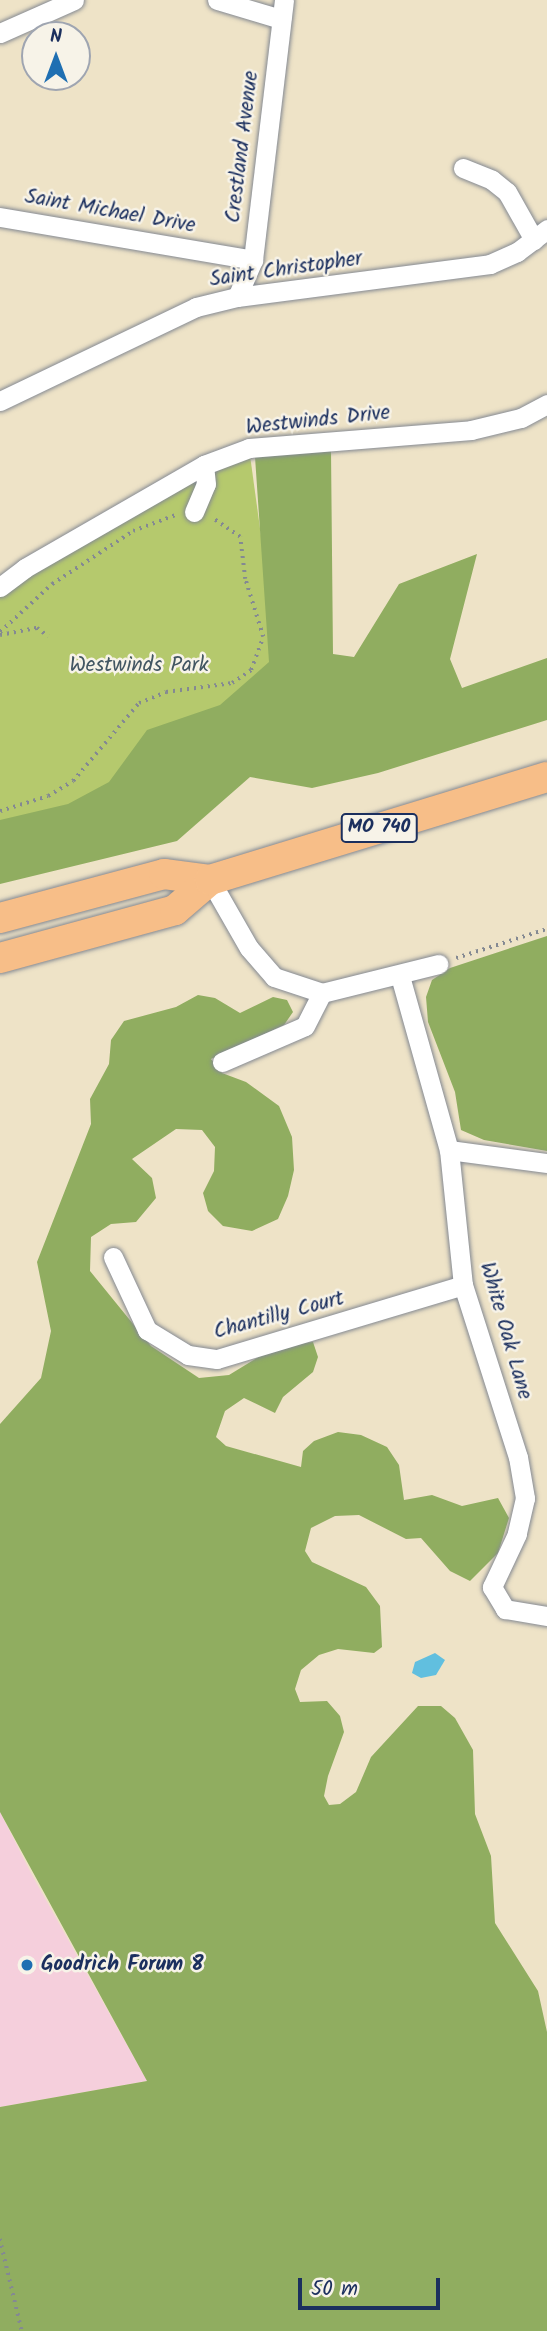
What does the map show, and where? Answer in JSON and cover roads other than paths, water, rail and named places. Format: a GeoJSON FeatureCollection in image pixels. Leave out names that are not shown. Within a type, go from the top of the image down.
{"type":"FeatureCollection","features":[{"type":"Feature","properties":{"kind":"main road","name":"MO 740"},"geometry":{"type":"LineString","coordinates":[[0,958],[174,910],[210,880],[547,777]]}},
{"type":"Feature","properties":{"kind":"main road","name":"MO 740"},"geometry":{"type":"LineString","coordinates":[[0,918],[164,874],[210,880]]}},
{"type":"Feature","properties":{"kind":"street"},"geometry":{"type":"LineString","coordinates":[[0,33],[74,0]]}},
{"type":"Feature","properties":{"kind":"street"},"geometry":{"type":"LineString","coordinates":[[217,0],[282,9]]}},
{"type":"Feature","properties":{"kind":"street","name":"Crestland Avenue"},"geometry":{"type":"LineString","coordinates":[[237,297],[253,260],[282,9]]}},
{"type":"Feature","properties":{"kind":"street"},"geometry":{"type":"LineString","coordinates":[[463,167],[492,180],[507,192],[541,235]]}},
{"type":"Feature","properties":{"kind":"street","name":"Saint Michael Drive"},"geometry":{"type":"LineString","coordinates":[[0,217],[253,260]]}},
{"type":"Feature","properties":{"kind":"street","name":"Saint Christopher"},"geometry":{"type":"LineString","coordinates":[[0,401],[196,307],[237,297],[454,271],[490,264],[541,235]]}},
{"type":"Feature","properties":{"kind":"street","name":"Westwinds Drive"},"geometry":{"type":"LineString","coordinates":[[4,575],[204,465],[249,449],[471,430],[521,418],[547,404]]}},
{"type":"Feature","properties":{"kind":"street"},"geometry":{"type":"LineString","coordinates":[[194,512],[206,484],[204,465]]}},
{"type":"Feature","properties":{"kind":"street"},"geometry":{"type":"LineString","coordinates":[[210,880],[249,948],[274,977],[322,993],[400,976],[438,964]]}},
{"type":"Feature","properties":{"kind":"street","name":"White Oak Lane"},"geometry":{"type":"LineString","coordinates":[[400,976],[449,1150],[463,1285],[518,1457],[525,1497],[517,1534],[492,1587],[505,1609],[547,1616]]}},
{"type":"Feature","properties":{"kind":"street"},"geometry":{"type":"LineString","coordinates":[[222,1062],[305,1026],[322,993]]}},
{"type":"Feature","properties":{"kind":"street"},"geometry":{"type":"LineString","coordinates":[[449,1150],[547,1163]]}},
{"type":"Feature","properties":{"kind":"street","name":"Chantilly Court"},"geometry":{"type":"LineString","coordinates":[[113,1257],[147,1330],[188,1355],[217,1359],[463,1285]]}},
{"type":"Feature","properties":{"kind":"water"},"geometry":{"type":"Polygon","coordinates":[[[435,1653],[445,1660],[436,1675],[421,1678],[412,1673],[415,1662],[435,1653]]]}},
{"type":"Feature","properties":{"kind":"place","name":"Goodrich Forum 8"},"geometry":{"type":"Point","coordinates":[27,1965]}},
{"type":"Feature","properties":{"kind":"park label","name":"Westwinds Park"},"geometry":{"type":"Point","coordinates":[139,666]}}]}
